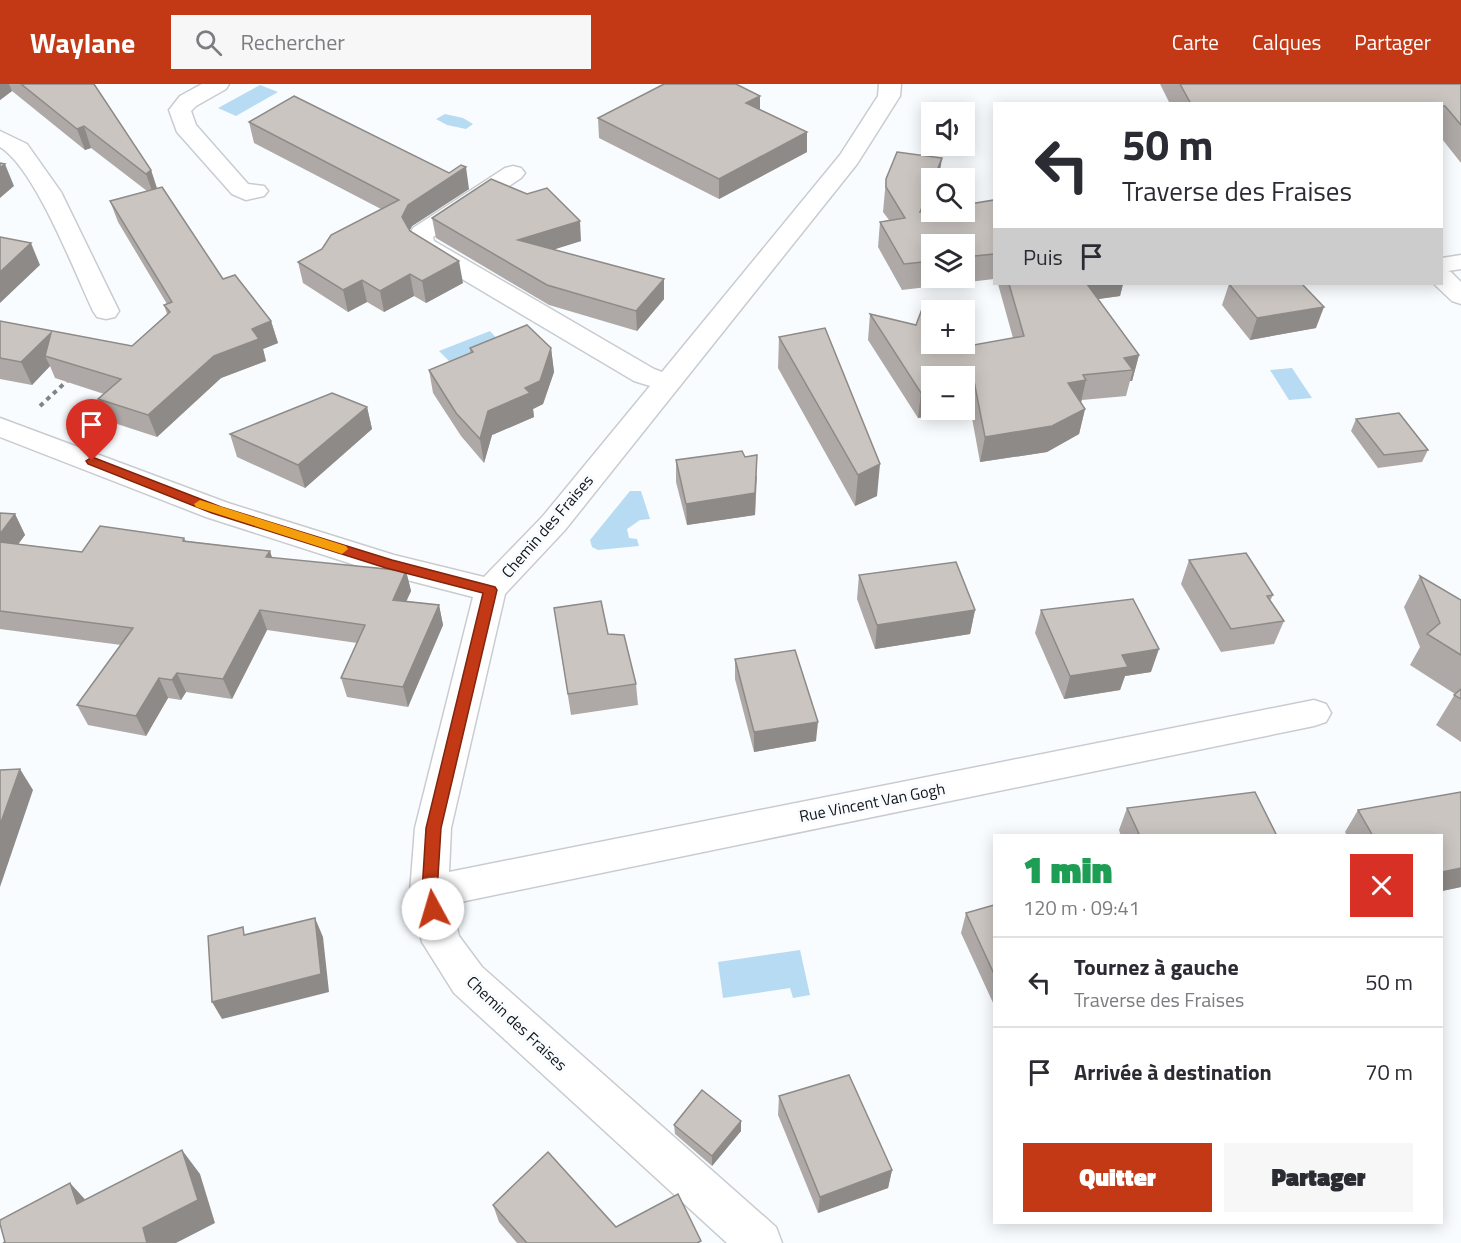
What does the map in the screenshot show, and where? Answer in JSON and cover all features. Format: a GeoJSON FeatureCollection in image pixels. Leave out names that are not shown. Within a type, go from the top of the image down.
{"type":"FeatureCollection","features":[{"type":"Feature","properties":{"kind":"street"},"geometry":{"type":"LineString","coordinates":[[218,84],[188,101],[180,110],[185,127],[240,189],[246,193],[256,191]]}},
{"type":"Feature","properties":{"kind":"street","name":"Chemin des Fraises"},"geometry":{"type":"LineString","coordinates":[[760,1243],[724,1227],[468,980],[441,942],[429,892],[433,828],[490,590],[554,523],[849,159],[889,96],[890,84]]}},
{"type":"Feature","properties":{"kind":"street"},"geometry":{"type":"LineString","coordinates":[[0,138],[19,149],[49,192],[106,311]]}},
{"type":"Feature","properties":{"kind":"street"},"geometry":{"type":"LineString","coordinates":[[513,173],[422,233],[420,239],[424,246],[644,375],[668,382]]}},
{"type":"Feature","properties":{"kind":"street"},"geometry":{"type":"LineString","coordinates":[[1443,264],[1461,262]]}},
{"type":"Feature","properties":{"kind":"street"},"geometry":{"type":"LineString","coordinates":[[1443,278],[1461,296]]}},
{"type":"Feature","properties":{"kind":"street"},"geometry":{"type":"LineString","coordinates":[[6,429],[217,510],[391,565],[490,590]]}},
{"type":"Feature","properties":{"kind":"street","name":"Rue Vincent Van Gogh"},"geometry":{"type":"LineString","coordinates":[[429,892],[1314,712]]}},
{"type":"Feature","properties":{"kind":"path"},"geometry":{"type":"LineString","coordinates":[[6,429],[72,376]]}},
{"type":"Feature","properties":{"kind":"water"},"geometry":{"type":"Polygon","coordinates":[[[260,85],[278,92],[236,116],[218,108],[260,85]]]}},
{"type":"Feature","properties":{"kind":"water"},"geometry":{"type":"Polygon","coordinates":[[[445,114],[463,118],[473,124],[466,129],[447,125],[436,119],[445,114]]]}},
{"type":"Feature","properties":{"kind":"water"},"geometry":{"type":"Polygon","coordinates":[[[490,331],[503,345],[453,365],[439,351],[490,331]]]}},
{"type":"Feature","properties":{"kind":"water"},"geometry":{"type":"Polygon","coordinates":[[[1292,368],[1312,398],[1289,400],[1270,370],[1292,368]]]}},
{"type":"Feature","properties":{"kind":"water"},"geometry":{"type":"Polygon","coordinates":[[[630,491],[641,491],[650,519],[640,520],[627,529],[629,538],[637,539],[639,546],[598,550],[592,547],[590,540],[630,491]]]}},
{"type":"Feature","properties":{"kind":"water"},"geometry":{"type":"Polygon","coordinates":[[[800,950],[810,995],[793,998],[790,988],[723,998],[718,962],[800,950]]]}},
{"type":"Feature","properties":{"kind":"building"},"geometry":{"type":"Polygon","coordinates":[[[21,84],[94,84],[151,170],[146,174],[84,126],[77,129],[21,84]]]}},
{"type":"Feature","properties":{"kind":"building"},"geometry":{"type":"Polygon","coordinates":[[[664,84],[736,84],[760,96],[746,103],[807,132],[719,179],[598,118],[664,84]]]}},
{"type":"Feature","properties":{"kind":"building"},"geometry":{"type":"Polygon","coordinates":[[[1180,84],[1461,84],[1461,125],[1443,106],[1443,102],[1190,102],[1180,84]]]}},
{"type":"Feature","properties":{"kind":"building"},"geometry":{"type":"Polygon","coordinates":[[[294,96],[449,173],[461,165],[466,167],[408,205],[402,217],[410,231],[459,261],[422,281],[410,274],[380,291],[362,280],[343,290],[298,262],[322,249],[331,235],[399,200],[249,122],[294,96]]]}},
{"type":"Feature","properties":{"kind":"building"},"geometry":{"type":"Polygon","coordinates":[[[897,152],[942,158],[938,168],[921,168],[921,222],[975,222],[975,203],[993,200],[993,254],[975,256],[975,234],[921,234],[921,262],[904,264],[880,222],[905,218],[886,187],[886,179],[897,152]]]}},
{"type":"Feature","properties":{"kind":"building"},"geometry":{"type":"Polygon","coordinates":[[[491,179],[527,194],[547,188],[580,221],[518,240],[664,279],[636,311],[547,285],[432,218],[491,179]]]}},
{"type":"Feature","properties":{"kind":"building"},"geometry":{"type":"Polygon","coordinates":[[[162,187],[223,279],[235,275],[271,321],[252,329],[259,339],[214,356],[148,415],[98,399],[121,379],[45,356],[51,333],[21,362],[0,358],[0,321],[132,346],[170,312],[164,305],[172,302],[110,201],[162,187]]]}},
{"type":"Feature","properties":{"kind":"building"},"geometry":{"type":"Polygon","coordinates":[[[0,237],[31,243],[0,272],[0,237]]]}},
{"type":"Feature","properties":{"kind":"building"},"geometry":{"type":"Polygon","coordinates":[[[1009,285],[1088,285],[1139,355],[1124,358],[1133,370],[1083,375],[1086,380],[1068,383],[1085,409],[1052,426],[985,437],[975,386],[975,366],[921,366],[921,393],[870,314],[916,325],[921,312],[921,354],[975,354],[975,345],[1024,336],[1009,285]]]}},
{"type":"Feature","properties":{"kind":"building"},"geometry":{"type":"Polygon","coordinates":[[[1230,285],[1303,285],[1324,307],[1257,318],[1230,285]]]}},
{"type":"Feature","properties":{"kind":"building"},"geometry":{"type":"Polygon","coordinates":[[[527,325],[551,348],[540,381],[525,388],[530,393],[488,411],[480,439],[456,413],[429,370],[473,352],[470,348],[527,325]]]}},
{"type":"Feature","properties":{"kind":"building"},"geometry":{"type":"Polygon","coordinates":[[[825,328],[880,464],[858,475],[779,337],[825,328]]]}},
{"type":"Feature","properties":{"kind":"building"},"geometry":{"type":"Polygon","coordinates":[[[332,393],[367,407],[298,465],[230,434],[332,393]]]}},
{"type":"Feature","properties":{"kind":"building"},"geometry":{"type":"Polygon","coordinates":[[[1399,413],[1428,450],[1384,455],[1356,419],[1399,413]]]}},
{"type":"Feature","properties":{"kind":"building"},"geometry":{"type":"Polygon","coordinates":[[[742,451],[745,457],[757,455],[755,493],[686,504],[676,460],[742,451]]]}},
{"type":"Feature","properties":{"kind":"building"},"geometry":{"type":"Polygon","coordinates":[[[0,513],[15,514],[0,534],[0,513]]]}},
{"type":"Feature","properties":{"kind":"building"},"geometry":{"type":"Polygon","coordinates":[[[100,526],[184,538],[183,541],[270,551],[266,557],[406,571],[393,600],[439,605],[403,687],[341,678],[365,625],[260,610],[223,679],[177,673],[172,680],[159,678],[136,716],[77,705],[133,628],[0,611],[0,542],[82,552],[100,526]]]}},
{"type":"Feature","properties":{"kind":"building"},"geometry":{"type":"Polygon","coordinates":[[[1246,553],[1273,595],[1267,596],[1284,621],[1231,629],[1189,560],[1246,553]]]}},
{"type":"Feature","properties":{"kind":"building"},"geometry":{"type":"Polygon","coordinates":[[[956,562],[975,610],[877,625],[859,575],[956,562]]]}},
{"type":"Feature","properties":{"kind":"building"},"geometry":{"type":"Polygon","coordinates":[[[1420,576],[1461,600],[1461,655],[1427,634],[1440,623],[1420,576]]]}},
{"type":"Feature","properties":{"kind":"building"},"geometry":{"type":"Polygon","coordinates":[[[1133,599],[1159,649],[1122,655],[1128,667],[1070,676],[1041,610],[1133,599]]]}},
{"type":"Feature","properties":{"kind":"building"},"geometry":{"type":"Polygon","coordinates":[[[601,601],[608,634],[624,635],[636,684],[568,694],[554,608],[601,601]]]}},
{"type":"Feature","properties":{"kind":"building"},"geometry":{"type":"Polygon","coordinates":[[[795,650],[818,722],[754,732],[735,659],[795,650]]]}},
{"type":"Feature","properties":{"kind":"building"},"geometry":{"type":"Polygon","coordinates":[[[1461,689],[1461,699],[1454,695],[1461,689]]]}},
{"type":"Feature","properties":{"kind":"building"},"geometry":{"type":"Polygon","coordinates":[[[20,769],[0,825],[0,770],[20,769]]]}},
{"type":"Feature","properties":{"kind":"building"},"geometry":{"type":"Polygon","coordinates":[[[1255,792],[1276,834],[1139,834],[1127,808],[1255,792]]]}},
{"type":"Feature","properties":{"kind":"building"},"geometry":{"type":"Polygon","coordinates":[[[1461,792],[1461,868],[1443,872],[1443,834],[1372,834],[1358,810],[1461,792]]]}},
{"type":"Feature","properties":{"kind":"building"},"geometry":{"type":"Polygon","coordinates":[[[993,905],[993,972],[966,913],[993,905]]]}},
{"type":"Feature","properties":{"kind":"building"},"geometry":{"type":"Polygon","coordinates":[[[315,918],[321,974],[212,1002],[208,936],[243,927],[244,935],[315,918]]]}},
{"type":"Feature","properties":{"kind":"building"},"geometry":{"type":"Polygon","coordinates":[[[849,1075],[892,1170],[820,1197],[779,1096],[849,1075]]]}},
{"type":"Feature","properties":{"kind":"building"},"geometry":{"type":"Polygon","coordinates":[[[702,1090],[741,1121],[712,1156],[674,1125],[702,1090]]]}},
{"type":"Feature","properties":{"kind":"building"},"geometry":{"type":"Polygon","coordinates":[[[182,1150],[198,1200],[143,1228],[147,1243],[3,1243],[5,1242],[0,1220],[70,1183],[77,1204],[182,1150]]]}},
{"type":"Feature","properties":{"kind":"building"},"geometry":{"type":"Polygon","coordinates":[[[548,1152],[616,1227],[678,1194],[701,1241],[697,1243],[527,1243],[493,1205],[548,1152]]]}},
{"type":"Feature","properties":{"kind":"slow traffic"},"geometry":{"type":"LineString","coordinates":[[200,504],[342,549]]}},
{"type":"Feature","properties":{"kind":"route"},"geometry":{"type":"LineString","coordinates":[[92,461],[217,510],[391,565],[490,590],[433,828],[429,892],[433,909]]}}]}
